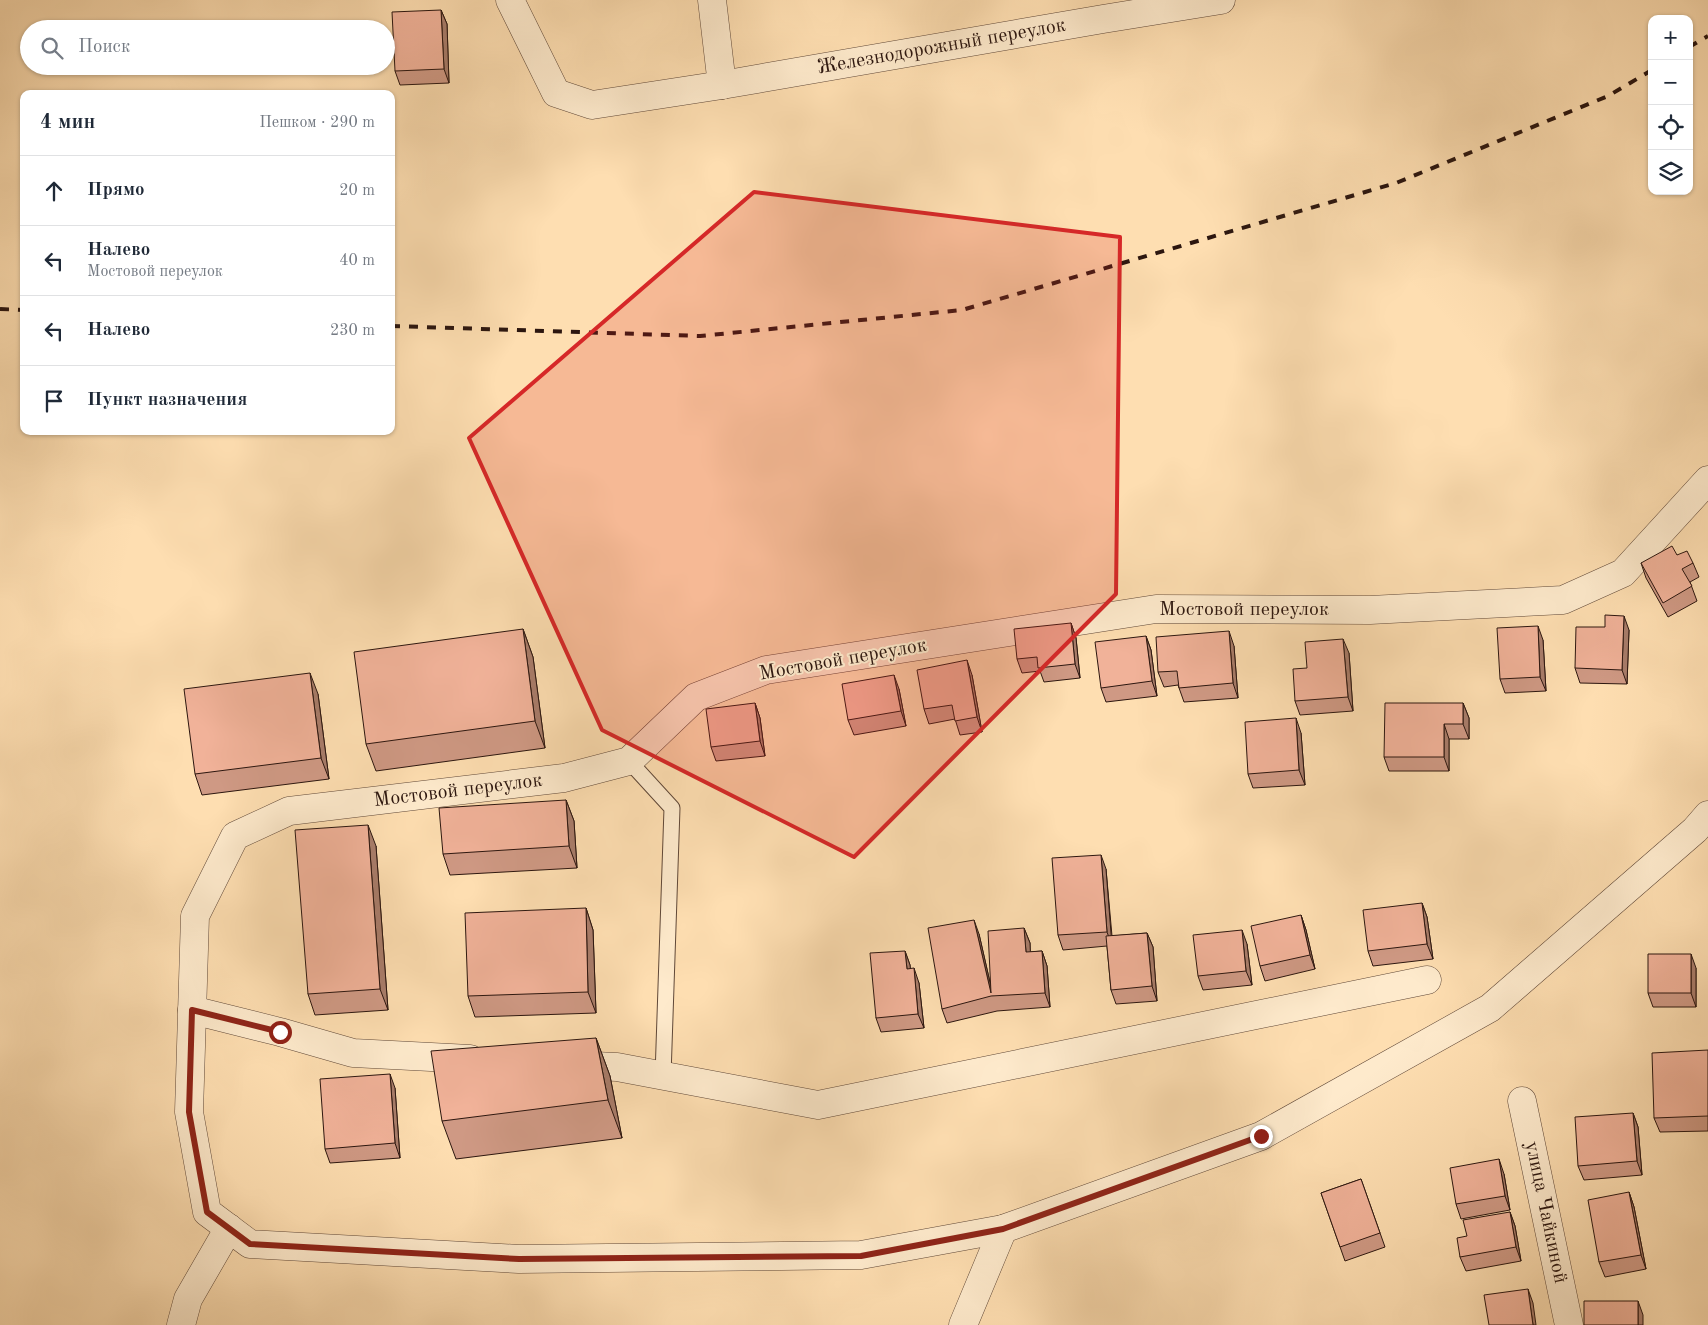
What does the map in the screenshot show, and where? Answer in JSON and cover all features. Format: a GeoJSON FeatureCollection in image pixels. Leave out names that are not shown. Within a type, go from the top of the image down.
{"type":"FeatureCollection","features":[{"type":"Feature","properties":{"kind":"street","name":"Железнодорожный переулок"},"geometry":{"type":"LineString","coordinates":[[510,0],[556,93],[592,105],[722,85],[1094,20],[1221,0]]}},
{"type":"Feature","properties":{"kind":"street"},"geometry":{"type":"LineString","coordinates":[[712,0],[722,85]]}},
{"type":"Feature","properties":{"kind":"street","name":"Мостовой переулок"},"geometry":{"type":"LineString","coordinates":[[229,1228],[207,1212],[189,1112],[195,916],[235,836],[289,811],[564,778],[629,761],[696,697],[766,670],[1156,608],[1370,610],[1563,600],[1623,574],[1708,480]]}},
{"type":"Feature","properties":{"kind":"street"},"geometry":{"type":"LineString","coordinates":[[181,1325],[188,1299],[229,1228],[250,1244],[519,1259],[861,1256],[1003,1229],[1261,1136],[1490,1008],[1695,830],[1708,815]]}},
{"type":"Feature","properties":{"kind":"street"},"geometry":{"type":"LineString","coordinates":[[549,1063],[618,1067],[818,1105],[1427,980]]}},
{"type":"Feature","properties":{"kind":"street"},"geometry":{"type":"LineString","coordinates":[[192,1010],[353,1053],[490,1060]]}},
{"type":"Feature","properties":{"kind":"street","name":"улица Чайкиной"},"geometry":{"type":"LineString","coordinates":[[1522,1100],[1569,1325]]}},
{"type":"Feature","properties":{"kind":"street"},"geometry":{"type":"LineString","coordinates":[[963,1325],[1003,1229]]}},
{"type":"Feature","properties":{"kind":"lane"},"geometry":{"type":"LineString","coordinates":[[629,761],[672,808],[663,1076]]}},
{"type":"Feature","properties":{"kind":"highlighted area"},"geometry":{"type":"Polygon","coordinates":[[[754,192],[1120,237],[1116,594],[854,857],[602,730],[469,438],[754,192]]]}},
{"type":"Feature","properties":{"kind":"building"},"geometry":{"type":"Polygon","coordinates":[[[441,10],[444,69],[395,71],[395,20],[392,20],[392,12],[441,10]]]}},
{"type":"Feature","properties":{"kind":"building"},"geometry":{"type":"Polygon","coordinates":[[[1672,546],[1677,555],[1687,551],[1693,563],[1682,569],[1692,586],[1663,603],[1641,563],[1672,546]]]}},
{"type":"Feature","properties":{"kind":"building"},"geometry":{"type":"Polygon","coordinates":[[[1605,615],[1624,616],[1622,670],[1575,668],[1576,627],[1605,627],[1605,615]]]}},
{"type":"Feature","properties":{"kind":"building"},"geometry":{"type":"Polygon","coordinates":[[[1071,623],[1075,664],[1038,668],[1037,657],[1017,659],[1014,629],[1071,623]]]}},
{"type":"Feature","properties":{"kind":"building"},"geometry":{"type":"Polygon","coordinates":[[[1538,626],[1540,677],[1500,679],[1497,628],[1538,626]]]}},
{"type":"Feature","properties":{"kind":"building"},"geometry":{"type":"Polygon","coordinates":[[[523,629],[535,721],[366,744],[354,652],[523,629]]]}},
{"type":"Feature","properties":{"kind":"building"},"geometry":{"type":"Polygon","coordinates":[[[1229,631],[1233,683],[1179,688],[1177,671],[1158,672],[1156,637],[1229,631]]]}},
{"type":"Feature","properties":{"kind":"building"},"geometry":{"type":"Polygon","coordinates":[[[1146,636],[1152,681],[1101,688],[1095,642],[1146,636]]]}},
{"type":"Feature","properties":{"kind":"building"},"geometry":{"type":"Polygon","coordinates":[[[1343,639],[1348,697],[1295,701],[1293,669],[1307,668],[1305,642],[1343,639]]]}},
{"type":"Feature","properties":{"kind":"building"},"geometry":{"type":"Polygon","coordinates":[[[967,660],[977,717],[955,721],[952,705],[924,709],[917,670],[967,660]]]}},
{"type":"Feature","properties":{"kind":"building"},"geometry":{"type":"Polygon","coordinates":[[[310,673],[321,758],[195,774],[184,689],[310,673]]]}},
{"type":"Feature","properties":{"kind":"building"},"geometry":{"type":"Polygon","coordinates":[[[894,675],[901,711],[848,720],[842,684],[894,675]]]}},
{"type":"Feature","properties":{"kind":"building"},"geometry":{"type":"Polygon","coordinates":[[[755,703],[760,741],[711,747],[706,709],[755,703]]]}},
{"type":"Feature","properties":{"kind":"building"},"geometry":{"type":"Polygon","coordinates":[[[1385,703],[1463,703],[1463,724],[1444,724],[1444,757],[1384,757],[1385,703]]]}},
{"type":"Feature","properties":{"kind":"building"},"geometry":{"type":"Polygon","coordinates":[[[1296,718],[1299,770],[1248,774],[1245,722],[1296,718]]]}},
{"type":"Feature","properties":{"kind":"building"},"geometry":{"type":"Polygon","coordinates":[[[566,800],[569,846],[443,854],[439,808],[566,800]]]}},
{"type":"Feature","properties":{"kind":"building"},"geometry":{"type":"Polygon","coordinates":[[[368,825],[380,989],[308,994],[295,830],[368,825]]]}},
{"type":"Feature","properties":{"kind":"building"},"geometry":{"type":"Polygon","coordinates":[[[1101,855],[1107,932],[1058,935],[1052,858],[1101,855]]]}},
{"type":"Feature","properties":{"kind":"building"},"geometry":{"type":"Polygon","coordinates":[[[1422,903],[1427,944],[1368,951],[1363,910],[1422,903]]]}},
{"type":"Feature","properties":{"kind":"building"},"geometry":{"type":"Polygon","coordinates":[[[586,908],[588,992],[468,996],[465,913],[586,908]]]}},
{"type":"Feature","properties":{"kind":"building"},"geometry":{"type":"Polygon","coordinates":[[[1301,915],[1310,955],[1260,966],[1251,926],[1301,915]]]}},
{"type":"Feature","properties":{"kind":"building"},"geometry":{"type":"Polygon","coordinates":[[[974,920],[991,993],[988,931],[1024,928],[1026,952],[1042,951],[1045,993],[991,996],[942,1009],[928,928],[974,920]]]}},
{"type":"Feature","properties":{"kind":"building"},"geometry":{"type":"Polygon","coordinates":[[[1242,930],[1246,971],[1198,976],[1193,935],[1242,930]]]}},
{"type":"Feature","properties":{"kind":"building"},"geometry":{"type":"Polygon","coordinates":[[[1147,933],[1152,986],[1111,990],[1106,936],[1147,933]]]}},
{"type":"Feature","properties":{"kind":"building"},"geometry":{"type":"Polygon","coordinates":[[[905,951],[907,969],[914,968],[918,1014],[876,1018],[870,953],[905,951]]]}},
{"type":"Feature","properties":{"kind":"building"},"geometry":{"type":"Polygon","coordinates":[[[1648,954],[1691,954],[1691,993],[1648,993],[1648,954]]]}},
{"type":"Feature","properties":{"kind":"building"},"geometry":{"type":"Polygon","coordinates":[[[596,1038],[608,1100],[442,1121],[431,1051],[596,1038]]]}},
{"type":"Feature","properties":{"kind":"building"},"geometry":{"type":"Polygon","coordinates":[[[1708,1050],[1708,1116],[1654,1118],[1652,1053],[1708,1050]]]}},
{"type":"Feature","properties":{"kind":"building"},"geometry":{"type":"Polygon","coordinates":[[[390,1074],[395,1143],[325,1149],[320,1079],[390,1074]]]}},
{"type":"Feature","properties":{"kind":"building"},"geometry":{"type":"Polygon","coordinates":[[[1633,1113],[1637,1161],[1578,1166],[1575,1117],[1633,1113]]]}},
{"type":"Feature","properties":{"kind":"building"},"geometry":{"type":"Polygon","coordinates":[[[1499,1159],[1505,1196],[1456,1204],[1450,1168],[1499,1159]]]}},
{"type":"Feature","properties":{"kind":"building"},"geometry":{"type":"Polygon","coordinates":[[[1361,1179],[1380,1233],[1340,1247],[1321,1193],[1361,1179]]]}},
{"type":"Feature","properties":{"kind":"building"},"geometry":{"type":"Polygon","coordinates":[[[1629,1192],[1641,1255],[1599,1262],[1588,1200],[1629,1192]]]}},
{"type":"Feature","properties":{"kind":"building"},"geometry":{"type":"Polygon","coordinates":[[[1510,1212],[1516,1247],[1460,1257],[1457,1238],[1467,1236],[1463,1220],[1510,1212]]]}},
{"type":"Feature","properties":{"kind":"building"},"geometry":{"type":"Polygon","coordinates":[[[1528,1289],[1533,1325],[1489,1325],[1484,1295],[1528,1289]]]}},
{"type":"Feature","properties":{"kind":"building"},"geometry":{"type":"Polygon","coordinates":[[[1584,1301],[1638,1301],[1638,1325],[1584,1325],[1584,1301]]]}},
{"type":"Feature","properties":{"kind":"railway"},"geometry":{"type":"LineString","coordinates":[[1693,45],[1708,36]]}},
{"type":"Feature","properties":{"kind":"railway"},"geometry":{"type":"LineString","coordinates":[[395,326],[700,336],[962,310],[1396,183],[1608,96],[1648,72]]}},
{"type":"Feature","properties":{"kind":"railway"},"geometry":{"type":"LineString","coordinates":[[0,309],[20,310]]}},
{"type":"Feature","properties":{"kind":"route"},"geometry":{"type":"LineString","coordinates":[[280,1032],[192,1010],[189,1112],[207,1212],[250,1244],[519,1259],[861,1256],[1003,1229],[1261,1136]]}}]}
